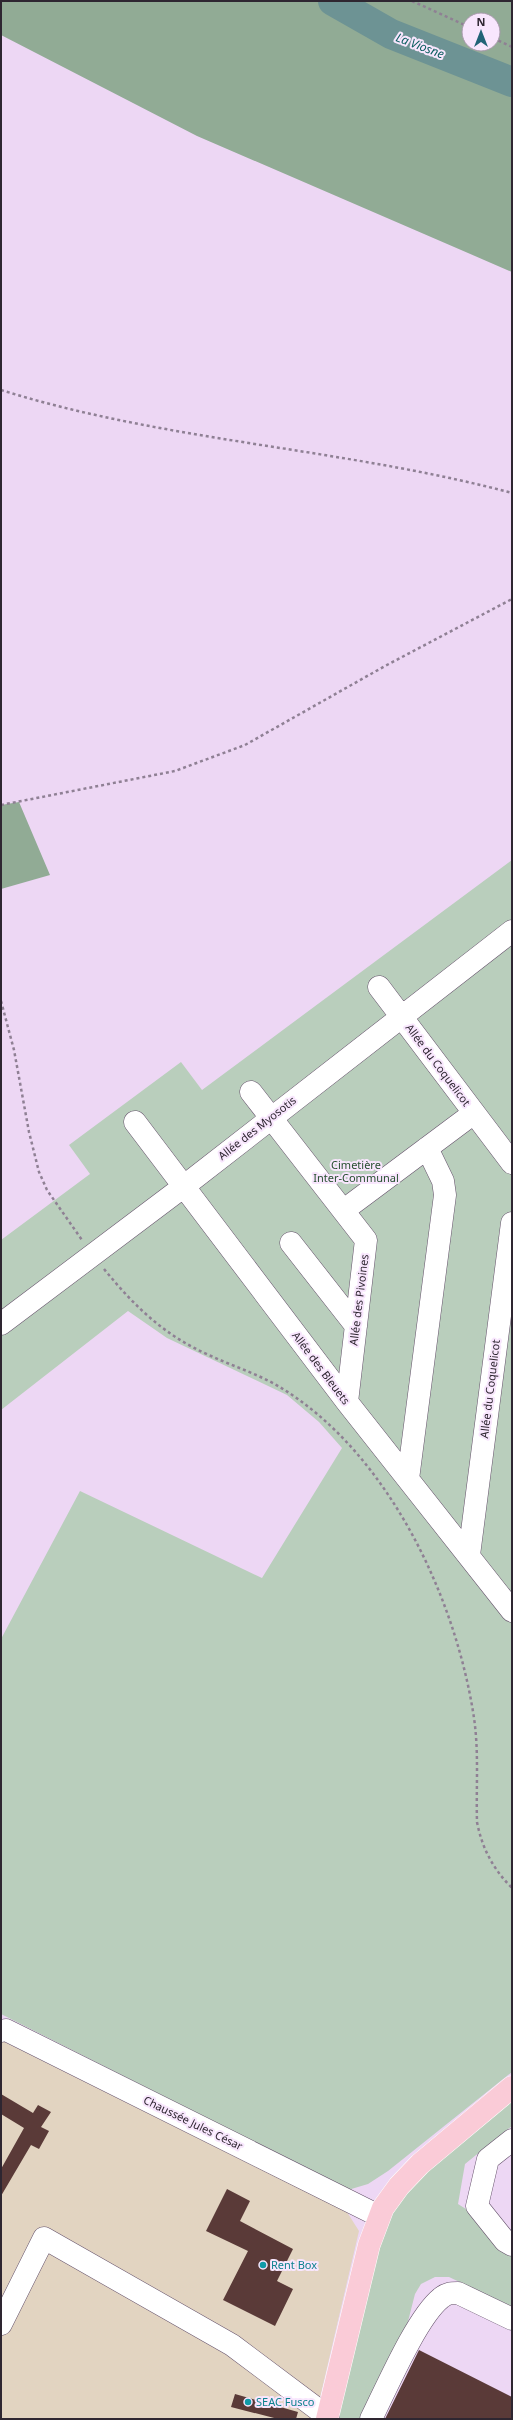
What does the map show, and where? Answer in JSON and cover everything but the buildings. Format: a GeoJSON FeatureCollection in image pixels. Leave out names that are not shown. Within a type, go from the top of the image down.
{"type":"FeatureCollection","features":[{"type":"Feature","properties":{"kind":"main road"},"geometry":{"type":"LineString","coordinates":[[327,2418],[369,2245],[379,2216],[399,2186],[420,2164],[512,2087]]}},
{"type":"Feature","properties":{"kind":"street","name":"Allée des Myosotis"},"geometry":{"type":"LineString","coordinates":[[1,1324],[183,1187],[270,1117],[512,931]]}},
{"type":"Feature","properties":{"kind":"street","name":"Allée du Coquelicot"},"geometry":{"type":"LineString","coordinates":[[379,987],[512,1163]]}},
{"type":"Feature","properties":{"kind":"street","name":"Allée des Pivoines"},"geometry":{"type":"LineString","coordinates":[[251,1092],[366,1240],[347,1402]]}},
{"type":"Feature","properties":{"kind":"street"},"geometry":{"type":"LineString","coordinates":[[344,1210],[474,1113]]}},
{"type":"Feature","properties":{"kind":"street","name":"Allée des Bleuets"},"geometry":{"type":"LineString","coordinates":[[135,1122],[347,1402],[512,1611]]}},
{"type":"Feature","properties":{"kind":"street"},"geometry":{"type":"LineString","coordinates":[[408,1479],[445,1195],[443,1180],[427,1148]]}},
{"type":"Feature","properties":{"kind":"street","name":"Allée du Coquelicot"},"geometry":{"type":"LineString","coordinates":[[469,1555],[512,1223]]}},
{"type":"Feature","properties":{"kind":"street"},"geometry":{"type":"LineString","coordinates":[[290,1243],[356,1326]]}},
{"type":"Feature","properties":{"kind":"street","name":"Chaussée Jules César"},"geometry":{"type":"LineString","coordinates":[[4,2030],[379,2216]]}},
{"type":"Feature","properties":{"kind":"street"},"geometry":{"type":"LineString","coordinates":[[512,2140],[488,2159],[477,2206],[505,2241],[512,2245]]}},
{"type":"Feature","properties":{"kind":"street"},"geometry":{"type":"LineString","coordinates":[[1,2324],[44,2238],[232,2345],[327,2418]]}},
{"type":"Feature","properties":{"kind":"street"},"geometry":{"type":"LineString","coordinates":[[371,2419],[426,2314],[442,2297],[449,2293],[458,2293],[512,2319]]}},
{"type":"Feature","properties":{"kind":"path"},"geometry":{"type":"LineString","coordinates":[[412,1],[461,23]]}},
{"type":"Feature","properties":{"kind":"path"},"geometry":{"type":"LineString","coordinates":[[501,42],[512,47]]}},
{"type":"Feature","properties":{"kind":"path"},"geometry":{"type":"LineString","coordinates":[[1,390],[40,402],[162,429],[416,472],[512,494]]}},
{"type":"Feature","properties":{"kind":"path"},"geometry":{"type":"LineString","coordinates":[[1,805],[149,778],[175,771],[238,748],[277,728],[385,666],[512,599]]}},
{"type":"Feature","properties":{"kind":"path"},"geometry":{"type":"LineString","coordinates":[[1,1001],[14,1050],[29,1132],[39,1172],[46,1190],[93,1254],[122,1291],[152,1322],[204,1353],[268,1380],[315,1412],[362,1460],[392,1500],[424,1558],[441,1600],[462,1664],[474,1719],[477,1816],[480,1837],[491,1863],[512,1888]]}},
{"type":"Feature","properties":{"kind":"shaded area"},"geometry":{"type":"Polygon","coordinates":[[[1,2040],[347,2212],[359,2231],[315,2419],[1,2419],[1,2040]]]}},
{"type":"Feature","properties":{"kind":"green space"},"geometry":{"type":"Polygon","coordinates":[[[1,1],[512,1],[512,272],[197,136],[1,35],[1,1]]]}},
{"type":"Feature","properties":{"kind":"green space"},"geometry":{"type":"Polygon","coordinates":[[[19,802],[50,875],[1,889],[1,805],[19,802]]]}},
{"type":"Feature","properties":{"kind":"green space","name":"Cimetière Inter-Communal"},"geometry":{"type":"Polygon","coordinates":[[[512,860],[512,2072],[388,2171],[368,2184],[348,2190],[1,2014],[1,1639],[80,1491],[262,1578],[342,1448],[319,1422],[287,1395],[167,1338],[128,1311],[1,1410],[1,1240],[90,1174],[69,1145],[181,1062],[202,1090],[512,860]]]}},
{"type":"Feature","properties":{"kind":"green space"},"geometry":{"type":"Polygon","coordinates":[[[512,2100],[512,2126],[465,2164],[458,2204],[512,2238],[512,2307],[449,2277],[435,2277],[421,2284],[415,2294],[404,2337],[364,2419],[337,2419],[382,2230],[398,2200],[447,2151],[512,2100]]]}},
{"type":"Feature","properties":{"kind":"waterway","name":"La Viosne"},"geometry":{"type":"LineString","coordinates":[[333,1],[391,34],[512,82]]}},
{"type":"Feature","properties":{"kind":"place","name":"Rent Box"},"geometry":{"type":"Point","coordinates":[263,2265]}},
{"type":"Feature","properties":{"kind":"place","name":"SEAC Fusco"},"geometry":{"type":"Point","coordinates":[248,2402]}}]}
